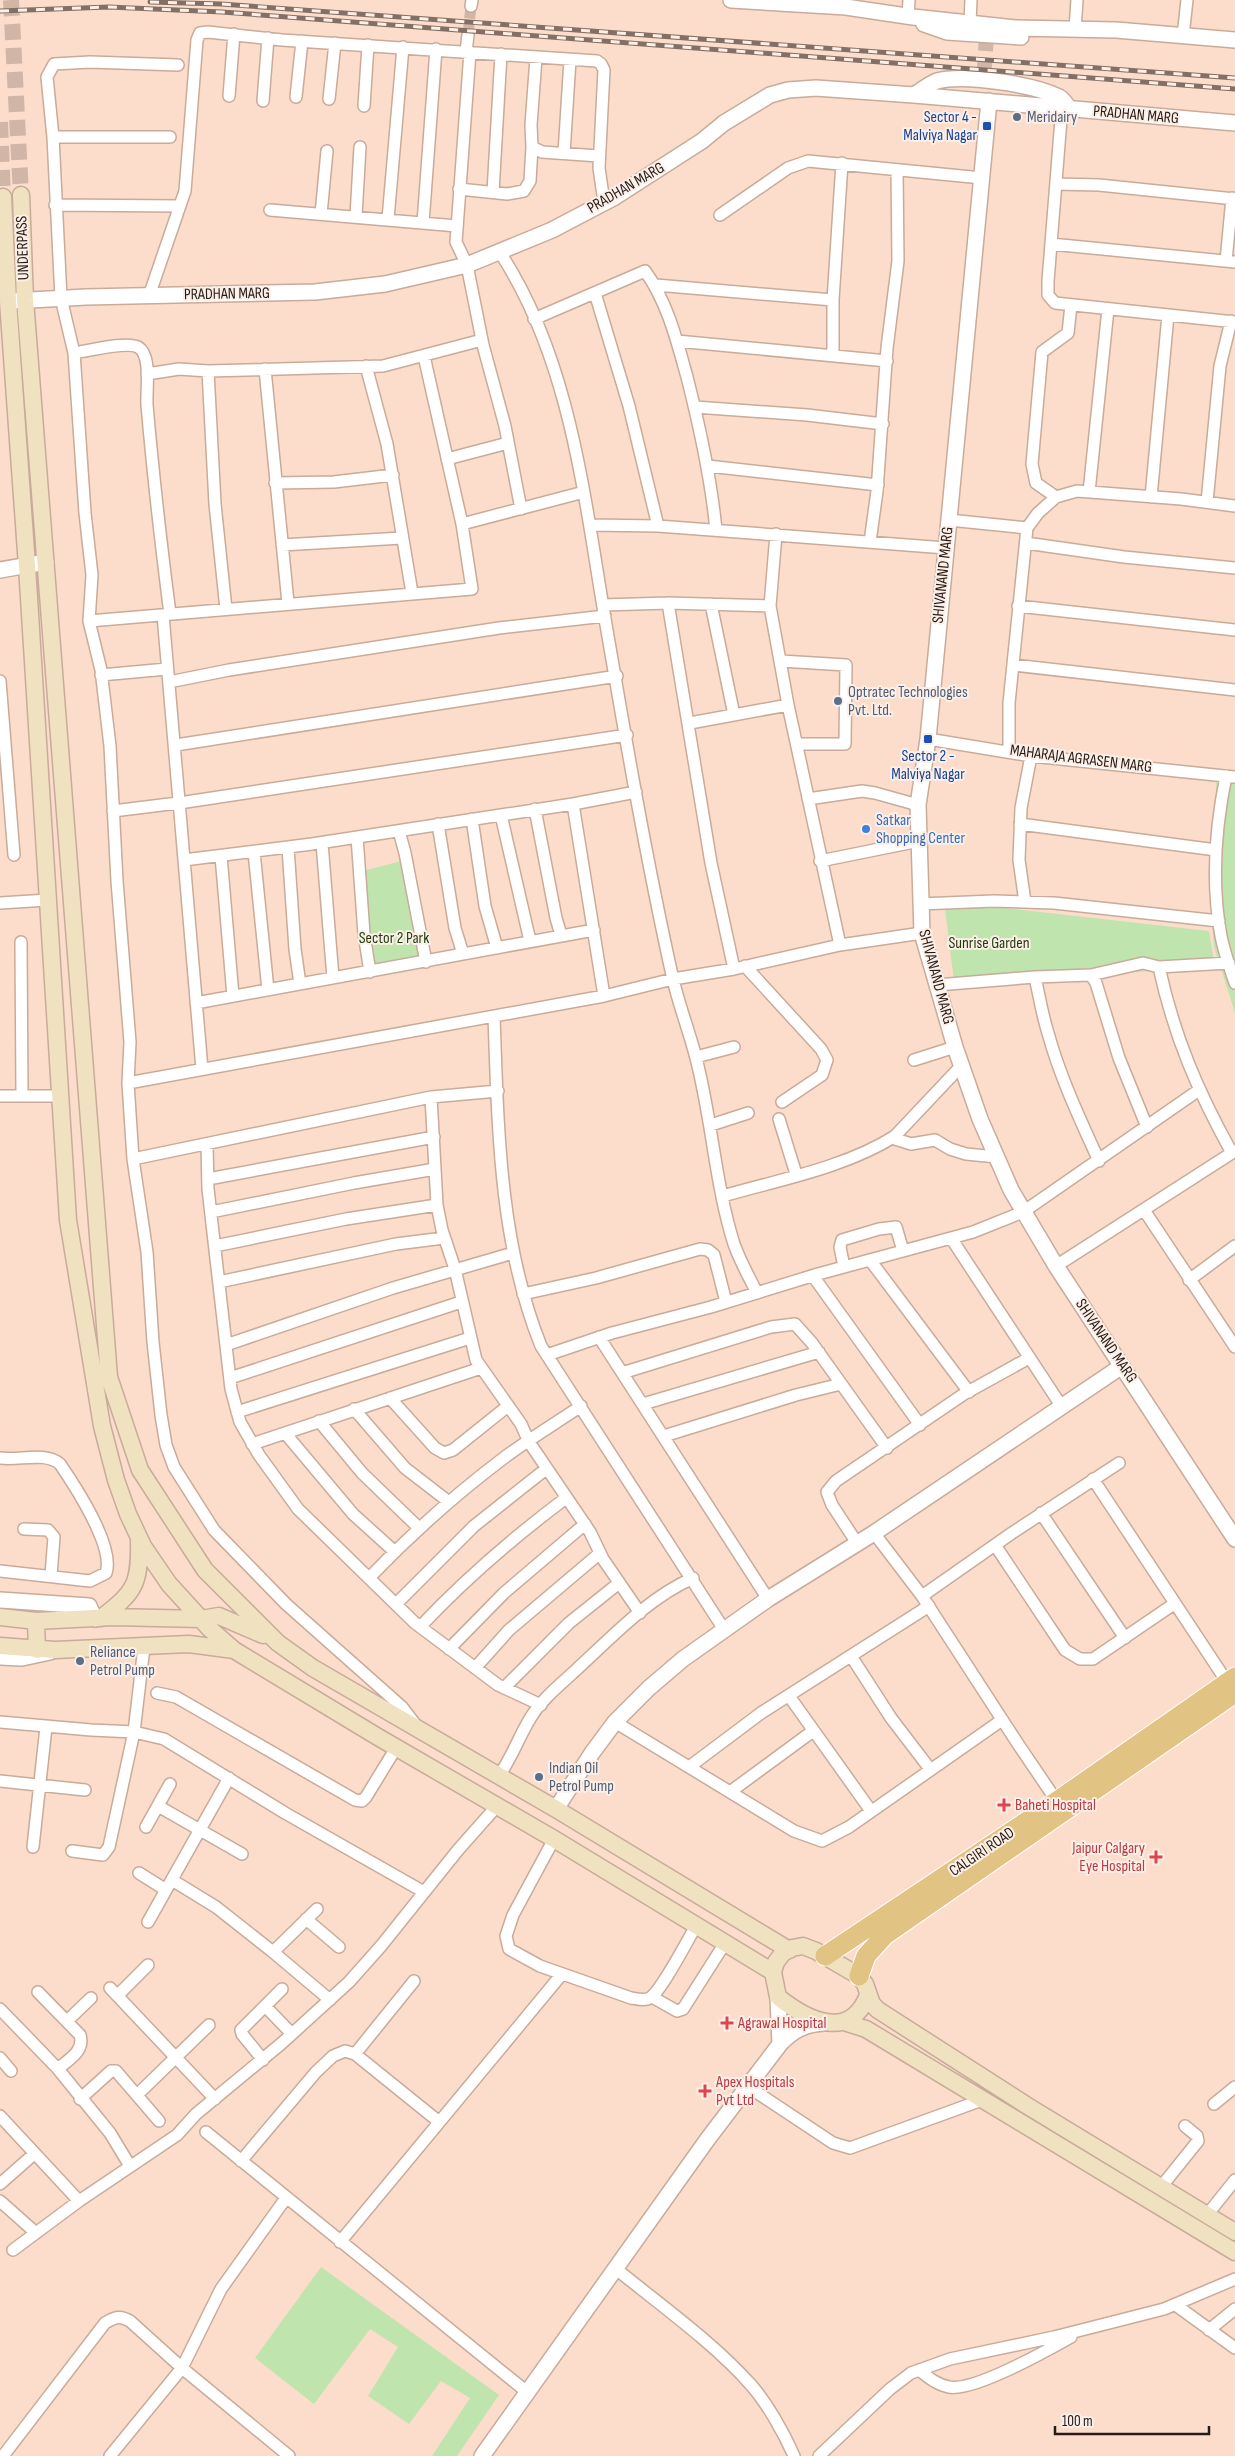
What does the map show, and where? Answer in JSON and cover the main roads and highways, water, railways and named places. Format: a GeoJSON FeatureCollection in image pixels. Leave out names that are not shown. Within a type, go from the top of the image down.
{"type":"FeatureCollection","features":[{"type":"Feature","properties":{"kind":"main road","name":"UNDERPASS"},"geometry":{"type":"LineString","coordinates":[[21,195],[25,300],[109,1377],[140,1470],[190,1549],[220,1587],[278,1643]]}},
{"type":"Feature","properties":{"kind":"main road","name":"UNDERPASS"},"geometry":{"type":"LineString","coordinates":[[3,197],[4,298],[27,566],[68,1220],[102,1426],[116,1480],[139,1538]]}},
{"type":"Feature","properties":{"kind":"main road"},"geometry":{"type":"LineString","coordinates":[[98,1619],[124,1599],[134,1586],[140,1571],[139,1538]]}},
{"type":"Feature","properties":{"kind":"main road"},"geometry":{"type":"LineString","coordinates":[[139,1538],[170,1584],[210,1621],[234,1650],[396,1748],[554,1839],[773,1972]]}},
{"type":"Feature","properties":{"kind":"main road"},"geometry":{"type":"LineString","coordinates":[[189,1644],[210,1621],[220,1587]]}},
{"type":"Feature","properties":{"kind":"main road"},"geometry":{"type":"LineString","coordinates":[[0,1617],[36,1621],[178,1617],[210,1621],[230,1619],[278,1643],[313,1668],[422,1733],[556,1809],[789,1950]]}},
{"type":"Feature","properties":{"kind":"main road"},"geometry":{"type":"LineString","coordinates":[[36,1621],[37,1650]]}},
{"type":"Feature","properties":{"kind":"main road"},"geometry":{"type":"LineString","coordinates":[[0,1646],[55,1650],[189,1644],[234,1650]]}},
{"type":"Feature","properties":{"kind":"main road","name":"CALGIRI ROAD"},"geometry":{"type":"LineString","coordinates":[[859,1976],[866,1956],[885,1935],[1232,1684]]}},
{"type":"Feature","properties":{"kind":"main road","name":"CALGIRI ROAD"},"geometry":{"type":"LineString","coordinates":[[826,1956],[1060,1807]]}},
{"type":"Feature","properties":{"kind":"main road"},"geometry":{"type":"LineString","coordinates":[[1235,2232],[1026,2105],[878,2010],[872,2004],[865,1984],[859,1976],[826,1956],[803,1946],[789,1950],[776,1962],[773,1972],[778,1997],[801,2012],[824,2023],[844,2022],[866,2029],[1235,2252]]}},
{"type":"Feature","properties":{"kind":"main road"},"geometry":{"type":"LineString","coordinates":[[844,2022],[857,2014],[868,1995]]}},
{"type":"Feature","properties":{"kind":"tunnel"},"geometry":{"type":"LineString","coordinates":[[11,0],[21,195]]}},
{"type":"Feature","properties":{"kind":"tunnel"},"geometry":{"type":"LineString","coordinates":[[468,35],[471,6]]}},
{"type":"Feature","properties":{"kind":"tunnel"},"geometry":{"type":"LineString","coordinates":[[984,74],[986,43]]}},
{"type":"Feature","properties":{"kind":"tunnel"},"geometry":{"type":"LineString","coordinates":[[0,122],[3,197]]}},
{"type":"Feature","properties":{"kind":"railway"},"geometry":{"type":"LineString","coordinates":[[150,2],[221,4],[1235,78]]}},
{"type":"Feature","properties":{"kind":"railway"},"geometry":{"type":"LineString","coordinates":[[0,11],[109,7],[222,12],[1235,89]]}},
{"type":"Feature","properties":{"kind":"place","name":"Meridairy"},"geometry":{"type":"Point","coordinates":[1017,117]}},
{"type":"Feature","properties":{"kind":"place","name":"Sector 4 - Malviya Nagar"},"geometry":{"type":"Point","coordinates":[987,126]}},
{"type":"Feature","properties":{"kind":"place","name":"Optratec Technologies Pvt. Ltd."},"geometry":{"type":"Point","coordinates":[838,701]}},
{"type":"Feature","properties":{"kind":"place","name":"Sector 2 - Malviya Nagar"},"geometry":{"type":"Point","coordinates":[928,739]}},
{"type":"Feature","properties":{"kind":"place","name":"Satkar Shopping Center"},"geometry":{"type":"Point","coordinates":[866,829]}},
{"type":"Feature","properties":{"kind":"place","name":"Reliance Petrol Pump"},"geometry":{"type":"Point","coordinates":[80,1661]}},
{"type":"Feature","properties":{"kind":"place","name":"Indian Oil Petrol Pump"},"geometry":{"type":"Point","coordinates":[539,1777]}},
{"type":"Feature","properties":{"kind":"place","name":"Baheti Hospital"},"geometry":{"type":"Point","coordinates":[1004,1805]}},
{"type":"Feature","properties":{"kind":"place","name":"Jaipur Calgary Eye Hospital"},"geometry":{"type":"Point","coordinates":[1156,1857]}},
{"type":"Feature","properties":{"kind":"place","name":"Agrawal Hospital"},"geometry":{"type":"Point","coordinates":[727,2023]}},
{"type":"Feature","properties":{"kind":"place","name":"Apex Hospitals Pvt Ltd"},"geometry":{"type":"Point","coordinates":[705,2091]}},
{"type":"Feature","properties":{"kind":"park label","name":"Sector 2 Park"},"geometry":{"type":"Point","coordinates":[394,938]}},
{"type":"Feature","properties":{"kind":"park label","name":"Sunrise Garden"},"geometry":{"type":"Point","coordinates":[989,943]}}]}
